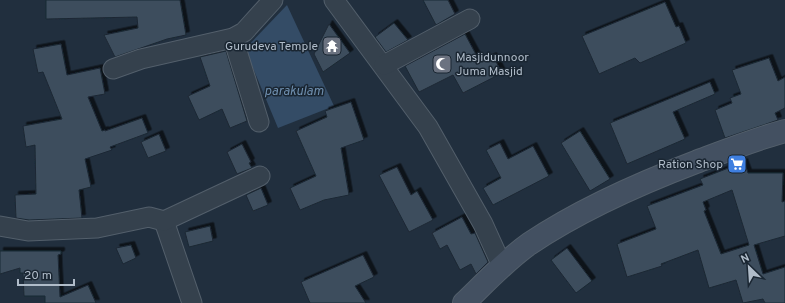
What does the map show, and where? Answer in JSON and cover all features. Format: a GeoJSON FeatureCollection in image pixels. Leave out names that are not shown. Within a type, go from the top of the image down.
{"type":"FeatureCollection","features":[{"type":"Feature","properties":{"kind":"main road"},"geometry":{"type":"LineString","coordinates":[[464,303],[502,266],[542,237],[592,208],[642,184],[757,138],[785,131]]}},
{"type":"Feature","properties":{"kind":"street"},"geometry":{"type":"LineString","coordinates":[[113,69],[141,59],[233,38],[244,32],[273,0]]}},
{"type":"Feature","properties":{"kind":"street"},"geometry":{"type":"LineString","coordinates":[[334,0],[384,65],[442,149],[484,224],[502,266]]}},
{"type":"Feature","properties":{"kind":"street"},"geometry":{"type":"LineString","coordinates":[[384,65],[470,19]]}},
{"type":"Feature","properties":{"kind":"street"},"geometry":{"type":"LineString","coordinates":[[233,38],[259,122]]}},
{"type":"Feature","properties":{"kind":"street"},"geometry":{"type":"LineString","coordinates":[[0,226],[36,231],[97,228],[149,218],[164,221],[260,176]]}},
{"type":"Feature","properties":{"kind":"street"},"geometry":{"type":"LineString","coordinates":[[164,221],[192,303]]}},
{"type":"Feature","properties":{"kind":"water","name":"parakulam"},"geometry":{"type":"Polygon","coordinates":[[[287,5],[334,106],[278,128],[245,49],[287,5]]]}},
{"type":"Feature","properties":{"kind":"building"},"geometry":{"type":"Polygon","coordinates":[[[46,0],[180,0],[186,35],[167,39],[115,57],[104,35],[138,28],[137,17],[46,19],[46,0]]]}},
{"type":"Feature","properties":{"kind":"building"},"geometry":{"type":"Polygon","coordinates":[[[423,0],[448,0],[455,14],[436,25],[423,0]]]}},
{"type":"Feature","properties":{"kind":"building"},"geometry":{"type":"Polygon","coordinates":[[[665,2],[676,27],[679,26],[686,43],[640,63],[635,58],[599,74],[582,36],[665,2]]]}},
{"type":"Feature","properties":{"kind":"building"},"geometry":{"type":"Polygon","coordinates":[[[394,23],[408,40],[386,52],[375,37],[394,23]]]}},
{"type":"Feature","properties":{"kind":"building","name":"Gurudeva Temple"},"geometry":{"type":"Polygon","coordinates":[[[329,24],[350,53],[323,72],[314,54],[329,24]]]}},
{"type":"Feature","properties":{"kind":"building","name":"Masjidunnoor Juma Masjid"},"geometry":{"type":"Polygon","coordinates":[[[465,34],[480,62],[493,56],[502,73],[463,93],[453,75],[419,92],[405,66],[465,34]]]}},
{"type":"Feature","properties":{"kind":"building"},"geometry":{"type":"Polygon","coordinates":[[[61,44],[67,75],[100,68],[105,94],[88,97],[102,131],[142,118],[148,133],[110,147],[112,150],[85,159],[91,187],[79,190],[82,218],[29,220],[16,218],[15,195],[36,194],[35,145],[26,147],[23,126],[62,119],[43,72],[38,73],[33,49],[61,44]]]}},
{"type":"Feature","properties":{"kind":"building"},"geometry":{"type":"Polygon","coordinates":[[[226,51],[247,121],[230,128],[222,109],[199,120],[188,96],[210,86],[200,57],[226,51]]]}},
{"type":"Feature","properties":{"kind":"building"},"geometry":{"type":"Polygon","coordinates":[[[769,58],[778,81],[785,77],[785,108],[775,113],[778,120],[725,138],[715,110],[732,103],[730,98],[741,94],[732,70],[769,58]]]}},
{"type":"Feature","properties":{"kind":"building"},"geometry":{"type":"Polygon","coordinates":[[[710,82],[715,94],[673,112],[685,139],[627,164],[610,123],[710,82]]]}},
{"type":"Feature","properties":{"kind":"building"},"geometry":{"type":"Polygon","coordinates":[[[351,102],[364,140],[341,148],[349,195],[324,200],[300,210],[290,188],[316,176],[296,131],[327,117],[325,111],[351,102]]]}},
{"type":"Feature","properties":{"kind":"building"},"geometry":{"type":"Polygon","coordinates":[[[580,131],[610,179],[590,191],[561,143],[580,131]]]}},
{"type":"Feature","properties":{"kind":"building"},"geometry":{"type":"Polygon","coordinates":[[[159,134],[166,151],[148,158],[141,142],[159,134]]]}},
{"type":"Feature","properties":{"kind":"building"},"geometry":{"type":"Polygon","coordinates":[[[500,143],[508,159],[533,146],[549,176],[493,205],[483,188],[501,178],[486,150],[500,143]]]}},
{"type":"Feature","properties":{"kind":"building"},"geometry":{"type":"Polygon","coordinates":[[[242,144],[251,162],[249,163],[252,168],[237,174],[227,152],[242,144]]]}},
{"type":"Feature","properties":{"kind":"building"},"geometry":{"type":"Polygon","coordinates":[[[744,162],[748,173],[783,173],[782,202],[785,201],[785,236],[754,245],[763,274],[785,267],[785,303],[765,303],[763,299],[743,303],[736,280],[709,288],[698,250],[661,264],[662,266],[627,277],[617,244],[656,229],[647,206],[703,185],[700,179],[744,162]],[[732,190],[703,202],[706,210],[704,211],[721,254],[749,245],[732,190]]]}},
{"type":"Feature","properties":{"kind":"building"},"geometry":{"type":"Polygon","coordinates":[[[397,167],[411,195],[417,191],[433,220],[409,232],[379,175],[397,167]]]}},
{"type":"Feature","properties":{"kind":"building"},"geometry":{"type":"Polygon","coordinates":[[[261,188],[268,205],[253,211],[246,195],[261,188]]]}},
{"type":"Feature","properties":{"kind":"building"},"geometry":{"type":"Polygon","coordinates":[[[462,217],[471,234],[475,233],[488,262],[476,274],[471,264],[460,270],[447,245],[440,249],[432,233],[462,217]]]}},
{"type":"Feature","properties":{"kind":"building"},"geometry":{"type":"Polygon","coordinates":[[[210,226],[213,241],[189,247],[185,232],[210,226]]]}},
{"type":"Feature","properties":{"kind":"building"},"geometry":{"type":"Polygon","coordinates":[[[131,245],[136,258],[123,264],[116,248],[131,245]]]}},
{"type":"Feature","properties":{"kind":"building"},"geometry":{"type":"Polygon","coordinates":[[[567,248],[592,281],[576,293],[551,260],[567,248]]]}},
{"type":"Feature","properties":{"kind":"building"},"geometry":{"type":"Polygon","coordinates":[[[0,251],[61,251],[61,254],[58,255],[60,297],[88,285],[96,303],[45,303],[45,296],[24,296],[23,273],[20,273],[20,268],[0,274],[0,251]]]}},
{"type":"Feature","properties":{"kind":"building"},"geometry":{"type":"Polygon","coordinates":[[[363,255],[374,277],[355,286],[366,303],[310,303],[301,282],[363,255]]]}},
{"type":"Feature","properties":{"kind":"place","name":"Gurudeva Temple"},"geometry":{"type":"Point","coordinates":[332,46]}},
{"type":"Feature","properties":{"kind":"place","name":"Masjidunnoor Juma Masjid"},"geometry":{"type":"Point","coordinates":[442,64]}},
{"type":"Feature","properties":{"kind":"place","name":"Ration Shop"},"geometry":{"type":"Point","coordinates":[737,164]}}]}
